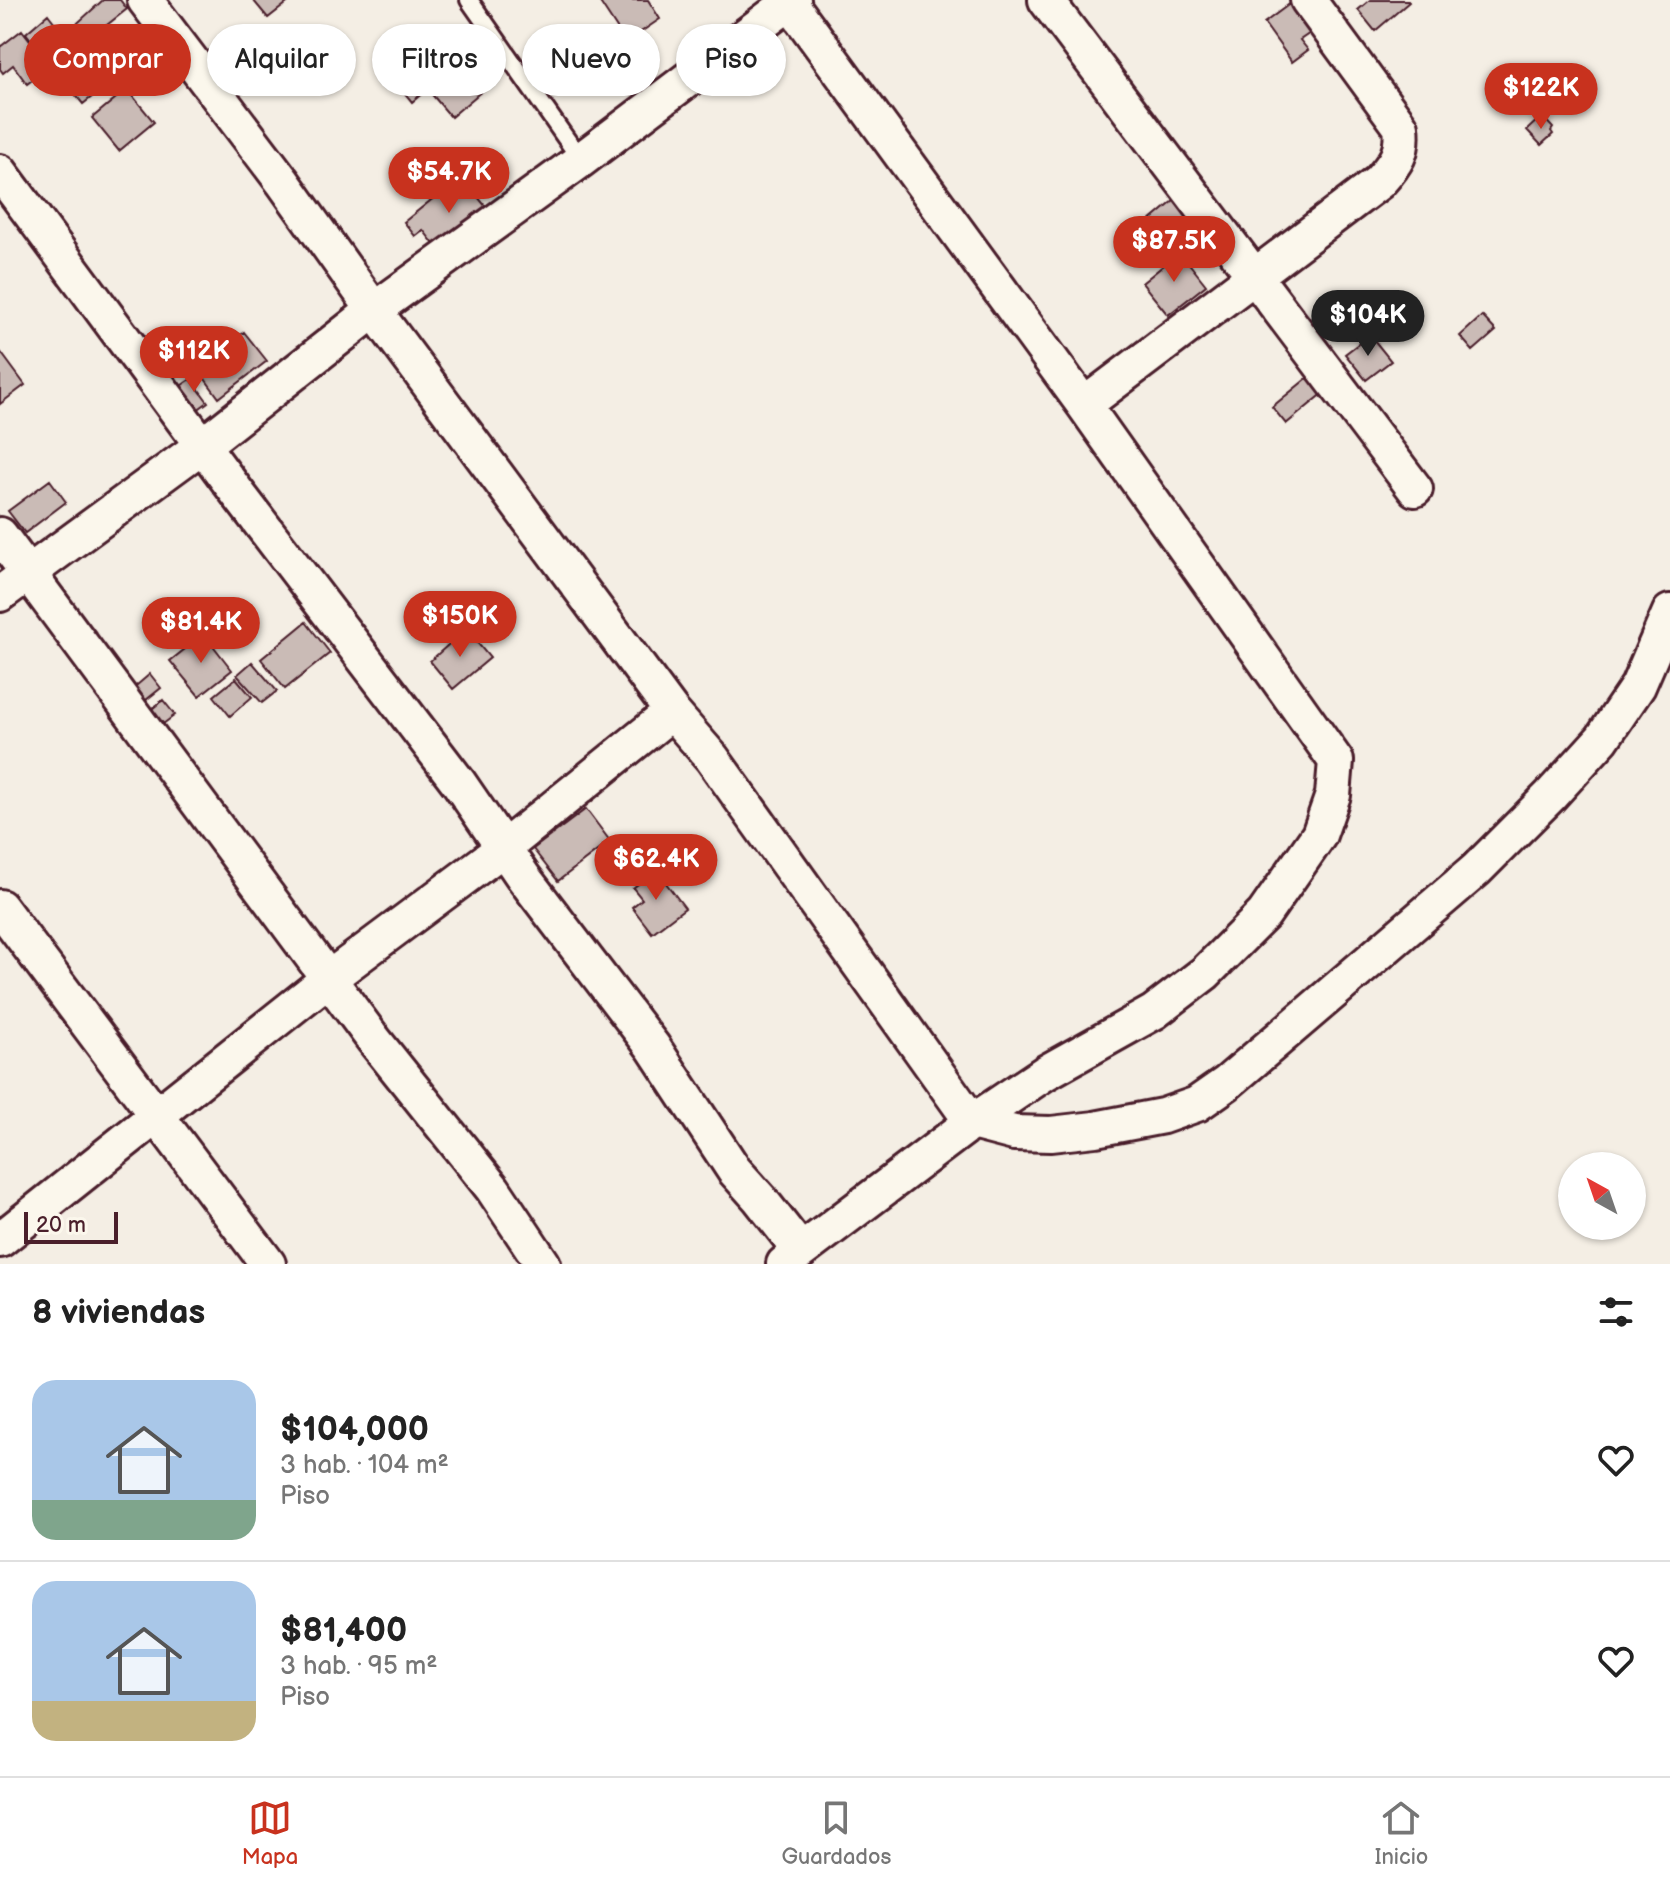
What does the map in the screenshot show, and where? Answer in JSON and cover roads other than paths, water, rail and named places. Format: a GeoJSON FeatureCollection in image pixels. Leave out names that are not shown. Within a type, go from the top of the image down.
{"type":"FeatureCollection","features":[{"type":"Feature","properties":{"kind":"street"},"geometry":{"type":"LineString","coordinates":[[145,0],[283,182],[672,712],[712,758],[972,1122],[1014,1133],[1051,1134],[1095,1129],[1163,1116],[1197,1104],[1227,1083],[1476,870],[1550,796],[1602,739],[1638,686],[1670,612]]}},
{"type":"Feature","properties":{"kind":"street"},"geometry":{"type":"LineString","coordinates":[[1046,0],[1415,489]]}},
{"type":"Feature","properties":{"kind":"street"},"geometry":{"type":"LineString","coordinates":[[1084,405],[1379,182],[1394,165],[1402,140],[1401,127],[1308,0]]}},
{"type":"Feature","properties":{"kind":"street"},"geometry":{"type":"LineString","coordinates":[[0,172],[203,445],[239,495],[459,783],[524,878],[653,1047],[734,1170],[760,1199],[793,1258],[972,1122],[1045,1073],[1154,1012],[1205,973],[1264,914],[1319,835],[1333,795],[1336,761],[1084,405],[790,1],[581,160],[374,310],[203,445],[0,594]]}},
{"type":"Feature","properties":{"kind":"street"},"geometry":{"type":"LineString","coordinates":[[0,535],[328,979],[493,1189],[543,1264]]}},
{"type":"Feature","properties":{"kind":"street"},"geometry":{"type":"LineString","coordinates":[[0,1240],[328,979],[505,847],[672,712]]}},
{"type":"Feature","properties":{"kind":"street"},"geometry":{"type":"LineString","coordinates":[[0,907],[268,1264]]}},
{"type":"Feature","properties":{"kind":"lane"},"geometry":{"type":"LineString","coordinates":[[469,0],[581,160]]}}]}
